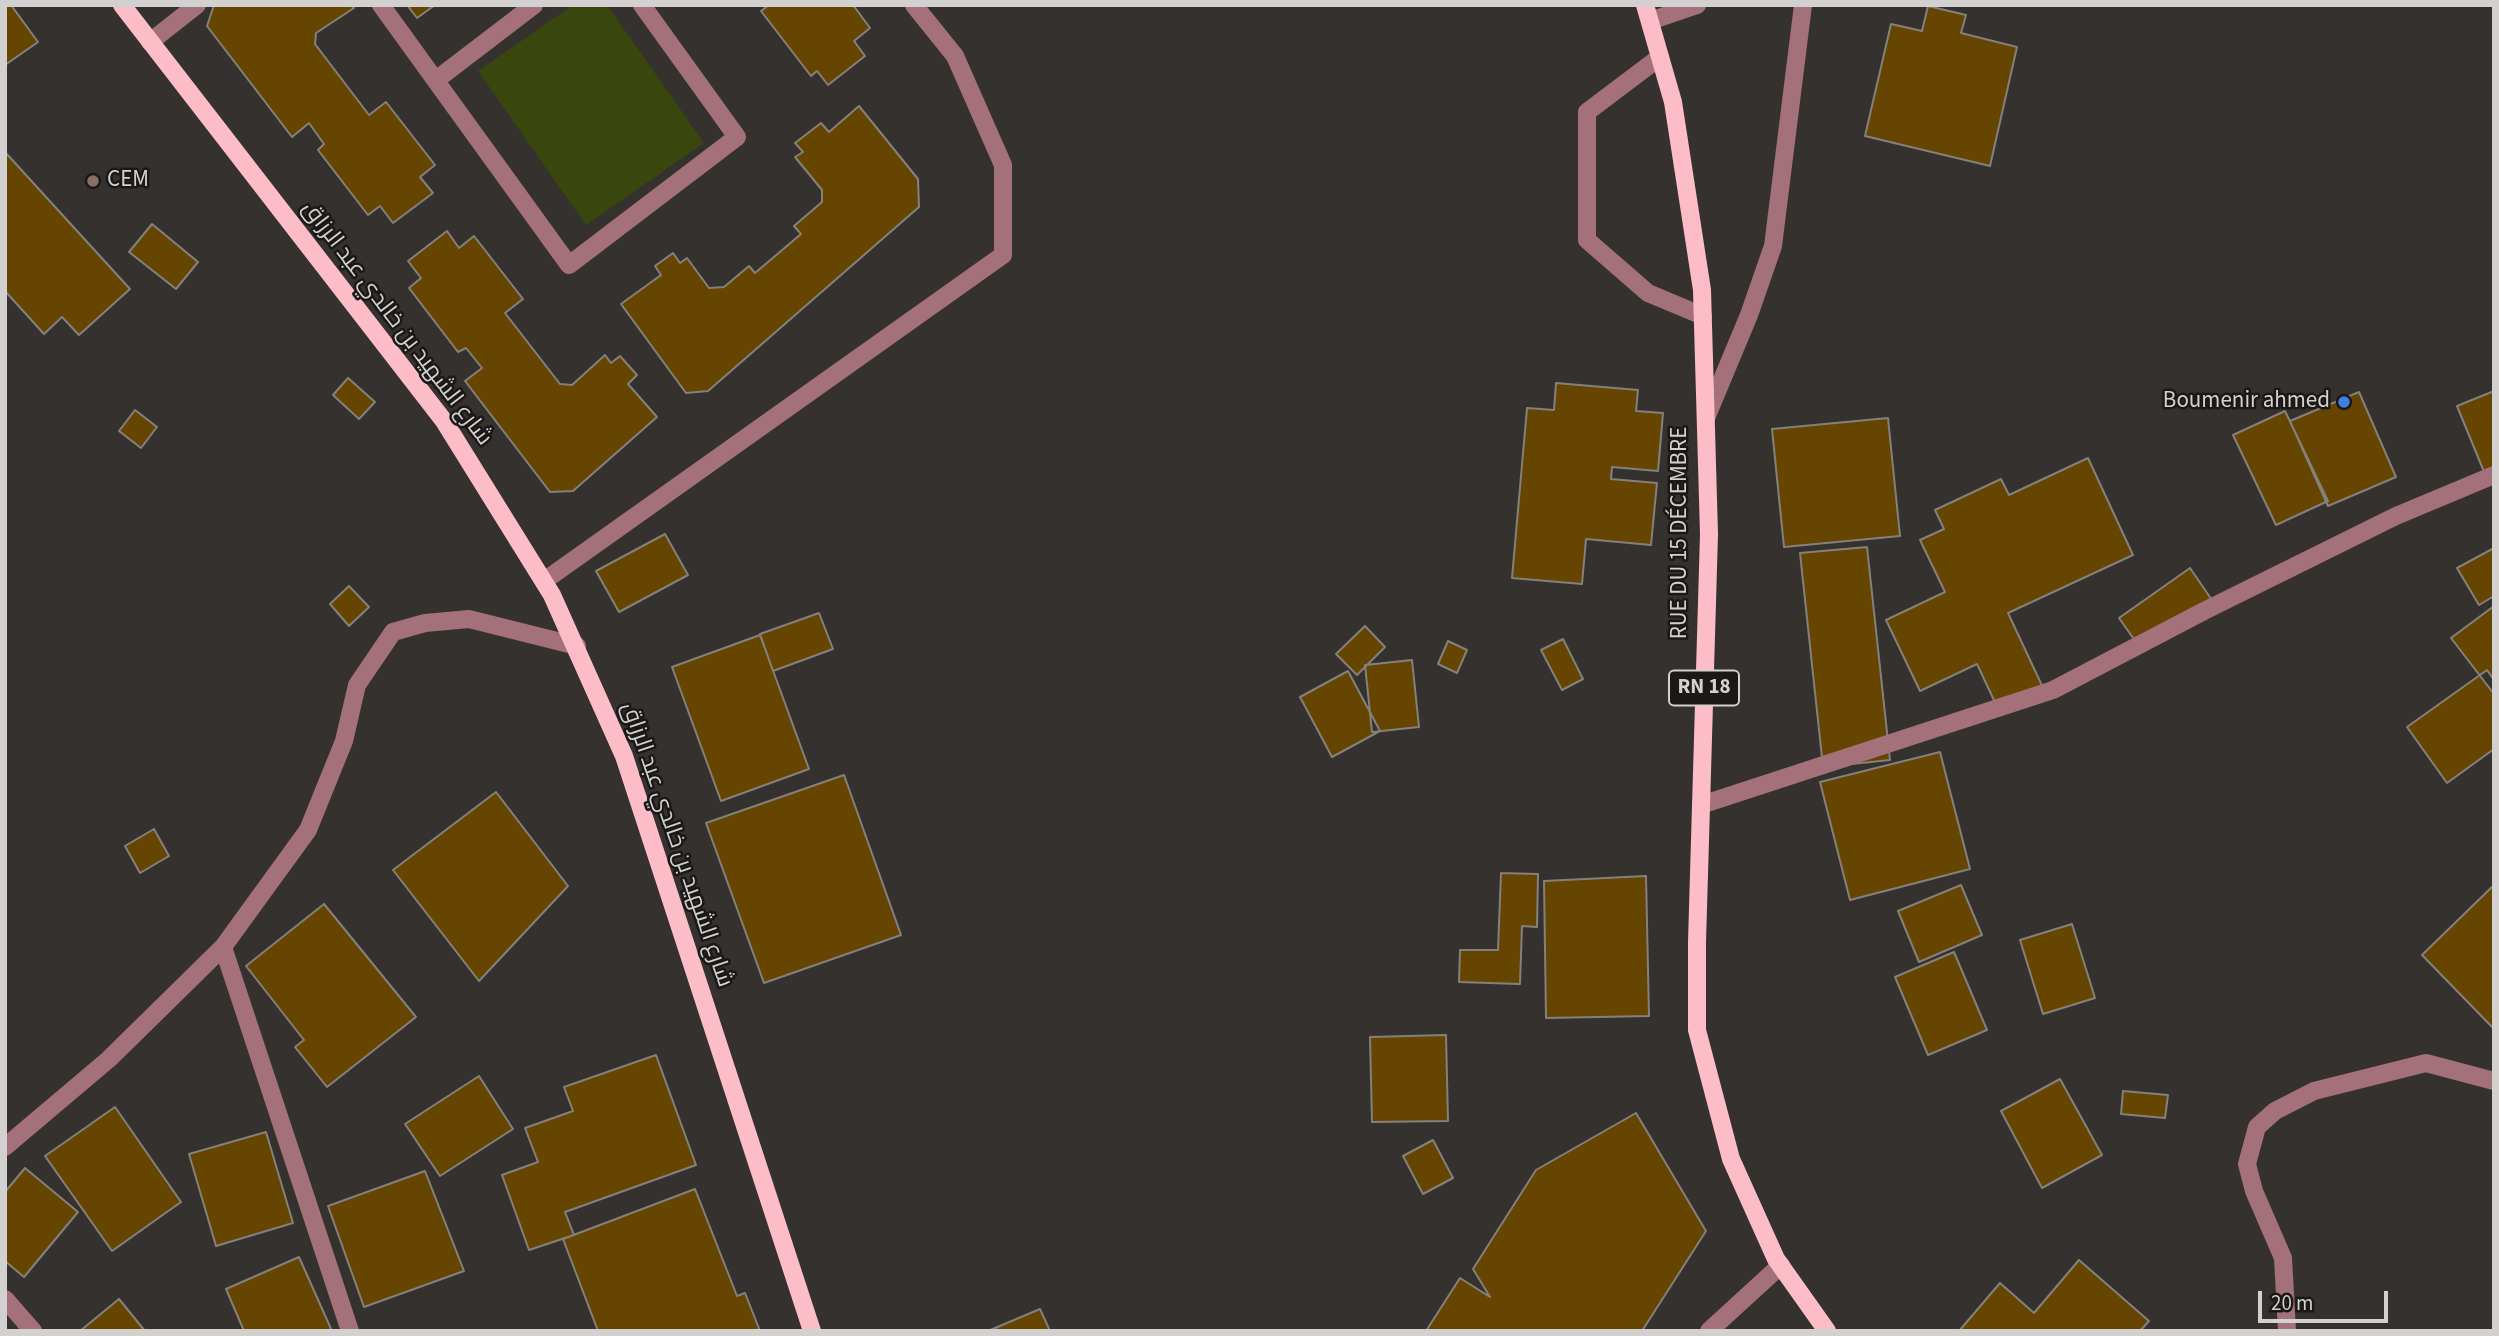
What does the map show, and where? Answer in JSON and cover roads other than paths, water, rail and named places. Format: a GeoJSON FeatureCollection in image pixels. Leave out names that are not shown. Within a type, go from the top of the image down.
{"type":"FeatureCollection","features":[{"type":"Feature","properties":{"kind":"main road","name":"شارع الشهيد بن خالدي عبد الرزاق"},"geometry":{"type":"LineString","coordinates":[[122,5],[444,421],[544,581],[577,646],[624,756],[812,1331]]}},
{"type":"Feature","properties":{"kind":"main road","name":"RUE DU 15 DÉCEMBRE"},"geometry":{"type":"LineString","coordinates":[[1647,13],[1673,102],[1702,290],[1709,534],[1697,1030],[1731,1159],[1781,1265],[1827,1331]]}},
{"type":"Feature","properties":{"kind":"street"},"geometry":{"type":"LineString","coordinates":[[150,42],[197,5]]}},
{"type":"Feature","properties":{"kind":"street"},"geometry":{"type":"LineString","coordinates":[[381,5],[569,265],[737,138],[642,5]]}},
{"type":"Feature","properties":{"kind":"street"},"geometry":{"type":"LineString","coordinates":[[436,80],[534,5]]}},
{"type":"Feature","properties":{"kind":"street"},"geometry":{"type":"LineString","coordinates":[[544,581],[1003,256],[1003,165],[955,57],[915,5]]}},
{"type":"Feature","properties":{"kind":"street"},"geometry":{"type":"LineString","coordinates":[[1647,13],[1660,5]]}},
{"type":"Feature","properties":{"kind":"street"},"geometry":{"type":"LineString","coordinates":[[1647,13],[1697,5]]}},
{"type":"Feature","properties":{"kind":"street"},"geometry":{"type":"LineString","coordinates":[[1706,418],[1773,246],[1803,5]]}},
{"type":"Feature","properties":{"kind":"street"},"geometry":{"type":"LineString","coordinates":[[1660,57],[1587,112],[1587,240],[1648,293],[1703,316]]}},
{"type":"Feature","properties":{"kind":"street"},"geometry":{"type":"LineString","coordinates":[[1701,805],[2053,690],[2204,611],[2396,516],[2494,475]]}},
{"type":"Feature","properties":{"kind":"street"},"geometry":{"type":"LineString","coordinates":[[5,1147],[109,1059],[223,947],[308,830],[344,741],[357,685],[393,632],[425,623],[469,618],[577,646]]}},
{"type":"Feature","properties":{"kind":"street"},"geometry":{"type":"LineString","coordinates":[[223,947],[350,1331]]}},
{"type":"Feature","properties":{"kind":"street"},"geometry":{"type":"LineString","coordinates":[[2287,1331],[2283,1258],[2254,1191],[2247,1164],[2258,1127],[2275,1111],[2314,1091],[2426,1063],[2494,1081]]}},
{"type":"Feature","properties":{"kind":"street"},"geometry":{"type":"LineString","coordinates":[[1709,1331],[1781,1265]]}},
{"type":"Feature","properties":{"kind":"street"},"geometry":{"type":"LineString","coordinates":[[5,1299],[33,1331]]}},
{"type":"Feature","properties":{"kind":"place","name":"CEM"},"geometry":{"type":"Point","coordinates":[93,181]}},
{"type":"Feature","properties":{"kind":"place","name":"Boumenir ahmed"},"geometry":{"type":"Point","coordinates":[2344,402]}}]}
